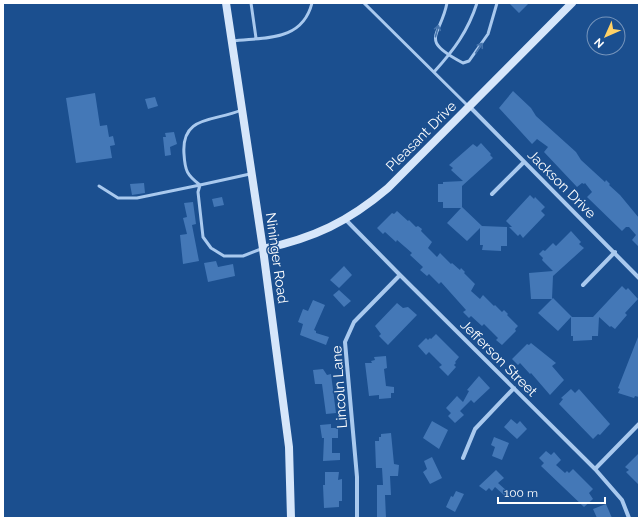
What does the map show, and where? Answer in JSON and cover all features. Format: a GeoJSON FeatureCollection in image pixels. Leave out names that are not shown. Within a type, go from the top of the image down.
{"type":"FeatureCollection","features":[{"type":"Feature","properties":{"kind":"street","name":"Nininger Road"},"geometry":{"type":"LineString","coordinates":[[226,3],[263,249],[289,447],[291,518]]}},
{"type":"Feature","properties":{"kind":"street","name":"Pleasant Drive"},"geometry":{"type":"LineString","coordinates":[[263,249],[293,243],[346,220],[388,188],[572,3]]}},
{"type":"Feature","properties":{"kind":"street","name":"Jackson Drive"},"geometry":{"type":"LineString","coordinates":[[469,106],[615,252],[639,278]]}},
{"type":"Feature","properties":{"kind":"street"},"geometry":{"type":"LineString","coordinates":[[492,194],[524,162]]}},
{"type":"Feature","properties":{"kind":"street","name":"Jefferson Street"},"geometry":{"type":"LineString","coordinates":[[346,220],[400,276],[595,469],[622,500],[629,518]]}},
{"type":"Feature","properties":{"kind":"street"},"geometry":{"type":"LineString","coordinates":[[583,284],[615,252]]}},
{"type":"Feature","properties":{"kind":"street","name":"Lincoln Lane"},"geometry":{"type":"LineString","coordinates":[[357,518],[357,477],[345,342],[354,322],[400,276]]}},
{"type":"Feature","properties":{"kind":"street"},"geometry":{"type":"LineString","coordinates":[[463,458],[475,428],[514,388]]}},
{"type":"Feature","properties":{"kind":"street"},"geometry":{"type":"LineString","coordinates":[[595,469],[639,424]]}},
{"type":"Feature","properties":{"kind":"lane"},"geometry":{"type":"LineString","coordinates":[[251,3],[256,38]]}},
{"type":"Feature","properties":{"kind":"lane"},"geometry":{"type":"LineString","coordinates":[[232,41],[286,34],[297,28],[309,16],[312,3]]}},
{"type":"Feature","properties":{"kind":"lane"},"geometry":{"type":"LineString","coordinates":[[364,3],[469,106]]}},
{"type":"Feature","properties":{"kind":"lane"},"geometry":{"type":"LineString","coordinates":[[447,3],[435,35],[437,45],[449,56],[463,63],[469,61],[488,34],[497,3]]}},
{"type":"Feature","properties":{"kind":"lane"},"geometry":{"type":"LineString","coordinates":[[434,72],[449,56],[464,36],[477,3]]}},
{"type":"Feature","properties":{"kind":"lane"},"geometry":{"type":"LineString","coordinates":[[200,186],[190,177],[185,169],[183,148],[189,131],[198,122],[234,114],[242,110]]}},
{"type":"Feature","properties":{"kind":"lane"},"geometry":{"type":"LineString","coordinates":[[99,186],[118,198],[137,198],[200,186],[252,173]]}},
{"type":"Feature","properties":{"kind":"lane"},"geometry":{"type":"LineString","coordinates":[[200,186],[198,192],[203,237],[211,248],[224,256],[243,256],[263,249]]}},
{"type":"Feature","properties":{"kind":"building"},"geometry":{"type":"Polygon","coordinates":[[[509,3],[529,3],[519,13],[509,3]]]}},
{"type":"Feature","properties":{"kind":"building"},"geometry":{"type":"Polygon","coordinates":[[[513,91],[531,108],[536,116],[576,152],[581,160],[605,182],[606,180],[610,184],[609,185],[620,195],[639,218],[639,247],[632,240],[636,235],[629,227],[626,227],[622,231],[587,197],[592,192],[585,183],[582,183],[577,187],[544,152],[548,147],[537,139],[532,144],[499,108],[513,91]]]}},
{"type":"Feature","properties":{"kind":"building"},"geometry":{"type":"Polygon","coordinates":[[[95,93],[100,126],[107,125],[109,137],[113,136],[115,145],[110,146],[112,158],[76,163],[66,98],[95,93]]]}},
{"type":"Feature","properties":{"kind":"building"},"geometry":{"type":"Polygon","coordinates":[[[155,97],[158,106],[148,109],[145,99],[155,97]]]}},
{"type":"Feature","properties":{"kind":"building"},"geometry":{"type":"Polygon","coordinates":[[[174,132],[177,144],[170,147],[171,155],[165,156],[163,137],[166,137],[165,133],[174,132]]]}},
{"type":"Feature","properties":{"kind":"building"},"geometry":{"type":"Polygon","coordinates":[[[481,143],[493,158],[462,186],[462,207],[482,226],[507,227],[507,246],[501,246],[501,251],[482,250],[483,245],[480,245],[480,228],[467,241],[447,223],[461,208],[443,208],[443,202],[438,202],[438,184],[443,184],[443,182],[463,181],[451,170],[453,168],[449,165],[473,144],[477,147],[481,143]]]}},
{"type":"Feature","properties":{"kind":"building"},"geometry":{"type":"Polygon","coordinates":[[[144,183],[145,193],[132,195],[130,184],[144,183]]]}},
{"type":"Feature","properties":{"kind":"building"},"geometry":{"type":"Polygon","coordinates":[[[530,195],[534,199],[535,197],[545,207],[541,211],[545,215],[523,238],[520,234],[518,236],[509,227],[512,227],[506,221],[530,195]]]}},
{"type":"Feature","properties":{"kind":"building"},"geometry":{"type":"Polygon","coordinates":[[[222,197],[224,205],[214,207],[212,199],[222,197]]]}},
{"type":"Feature","properties":{"kind":"building"},"geometry":{"type":"Polygon","coordinates":[[[193,202],[196,224],[192,225],[199,261],[183,264],[180,235],[187,234],[183,218],[187,217],[184,203],[193,202]]]}},
{"type":"Feature","properties":{"kind":"building"},"geometry":{"type":"Polygon","coordinates":[[[397,211],[416,227],[418,226],[422,229],[421,231],[432,242],[428,248],[437,257],[440,253],[451,264],[452,263],[460,270],[461,268],[465,272],[464,273],[475,284],[471,291],[480,299],[483,295],[502,312],[504,310],[518,326],[515,329],[516,331],[502,345],[496,340],[498,338],[484,324],[482,326],[471,316],[469,318],[463,312],[466,310],[441,282],[439,284],[429,274],[427,276],[420,270],[423,267],[410,255],[412,253],[397,240],[396,242],[385,232],[383,234],[377,228],[392,213],[394,214],[397,211]]]}},
{"type":"Feature","properties":{"kind":"building"},"geometry":{"type":"Polygon","coordinates":[[[571,231],[581,242],[579,244],[584,248],[553,276],[552,299],[531,299],[529,273],[553,271],[542,260],[543,258],[539,254],[543,250],[545,251],[553,243],[556,246],[571,231]]]}},
{"type":"Feature","properties":{"kind":"building"},"geometry":{"type":"Polygon","coordinates":[[[216,261],[218,267],[233,264],[235,276],[208,282],[204,263],[216,261]]]}},
{"type":"Feature","properties":{"kind":"building"},"geometry":{"type":"Polygon","coordinates":[[[344,266],[352,275],[339,288],[330,280],[344,266]]]}},
{"type":"Feature","properties":{"kind":"building"},"geometry":{"type":"Polygon","coordinates":[[[622,286],[626,290],[628,288],[638,299],[625,313],[627,315],[615,329],[611,326],[610,327],[599,317],[598,336],[592,336],[592,340],[573,341],[573,336],[571,336],[571,317],[558,331],[538,313],[553,298],[572,317],[593,317],[622,286]]]}},
{"type":"Feature","properties":{"kind":"building"},"geometry":{"type":"Polygon","coordinates":[[[339,290],[351,301],[344,307],[333,295],[339,290]]]}},
{"type":"Feature","properties":{"kind":"building"},"geometry":{"type":"Polygon","coordinates":[[[313,300],[325,305],[314,330],[316,333],[329,337],[326,345],[300,335],[303,324],[298,322],[303,309],[308,311],[313,300]]]}},
{"type":"Feature","properties":{"kind":"building"},"geometry":{"type":"Polygon","coordinates":[[[397,303],[403,308],[408,307],[417,315],[388,345],[379,336],[381,334],[375,326],[397,303]]]}},
{"type":"Feature","properties":{"kind":"building"},"geometry":{"type":"Polygon","coordinates":[[[436,334],[459,357],[454,365],[456,367],[448,376],[439,367],[442,365],[429,352],[426,355],[418,346],[426,338],[428,340],[430,338],[431,339],[436,334]]]}},
{"type":"Feature","properties":{"kind":"building"},"geometry":{"type":"Polygon","coordinates":[[[638,337],[639,397],[635,396],[634,398],[618,393],[620,389],[618,388],[638,337]]]}},
{"type":"Feature","properties":{"kind":"building"},"geometry":{"type":"Polygon","coordinates":[[[531,343],[556,363],[552,366],[564,380],[550,395],[531,373],[530,374],[520,363],[518,365],[512,359],[527,344],[529,345],[531,343]]]}},
{"type":"Feature","properties":{"kind":"building"},"geometry":{"type":"Polygon","coordinates":[[[386,356],[387,368],[384,369],[386,386],[394,387],[394,393],[391,393],[391,398],[379,399],[379,395],[369,396],[365,363],[372,363],[371,361],[375,360],[374,357],[386,356]]]}},
{"type":"Feature","properties":{"kind":"building"},"geometry":{"type":"Polygon","coordinates":[[[323,369],[327,375],[331,374],[336,413],[326,414],[322,384],[315,384],[313,370],[323,369]]]}},
{"type":"Feature","properties":{"kind":"building"},"geometry":{"type":"Polygon","coordinates":[[[479,376],[490,388],[474,403],[471,400],[460,411],[464,415],[455,423],[448,416],[451,413],[446,408],[457,396],[463,402],[469,391],[467,390],[479,376]]]}},
{"type":"Feature","properties":{"kind":"building"},"geometry":{"type":"Polygon","coordinates":[[[571,389],[575,393],[579,389],[610,424],[600,435],[598,434],[593,439],[559,404],[563,399],[561,398],[571,389]]]}},
{"type":"Feature","properties":{"kind":"building"},"geometry":{"type":"Polygon","coordinates":[[[511,419],[517,424],[520,421],[527,429],[517,439],[504,427],[511,419]]]}},
{"type":"Feature","properties":{"kind":"building"},"geometry":{"type":"Polygon","coordinates":[[[432,421],[448,430],[439,449],[423,438],[432,421]]]}},
{"type":"Feature","properties":{"kind":"building"},"geometry":{"type":"Polygon","coordinates":[[[331,424],[331,428],[338,428],[338,438],[332,438],[332,453],[340,453],[340,460],[323,461],[324,438],[322,438],[320,425],[331,424]]]}},
{"type":"Feature","properties":{"kind":"building"},"geometry":{"type":"Polygon","coordinates":[[[391,433],[394,464],[399,465],[398,476],[390,476],[391,495],[385,495],[386,518],[377,518],[377,485],[383,485],[382,468],[376,468],[375,441],[379,441],[381,434],[391,433]]]}},
{"type":"Feature","properties":{"kind":"building"},"geometry":{"type":"Polygon","coordinates":[[[494,437],[509,443],[502,460],[492,456],[495,447],[491,445],[494,437]]]}},
{"type":"Feature","properties":{"kind":"building"},"geometry":{"type":"Polygon","coordinates":[[[546,451],[551,455],[554,452],[561,460],[556,465],[565,473],[567,471],[569,473],[573,469],[593,489],[589,493],[593,499],[584,507],[541,466],[544,463],[539,458],[546,451]]]}},
{"type":"Feature","properties":{"kind":"building"},"geometry":{"type":"Polygon","coordinates":[[[639,453],[639,485],[626,472],[629,470],[625,467],[639,453]]]}},
{"type":"Feature","properties":{"kind":"building"},"geometry":{"type":"Polygon","coordinates":[[[432,457],[442,478],[430,484],[423,472],[427,469],[424,461],[432,457]]]}},
{"type":"Feature","properties":{"kind":"building"},"geometry":{"type":"Polygon","coordinates":[[[496,470],[504,478],[498,483],[508,492],[505,496],[495,487],[492,491],[489,488],[486,491],[479,486],[496,470]]]}},
{"type":"Feature","properties":{"kind":"building"},"geometry":{"type":"Polygon","coordinates":[[[325,472],[339,472],[338,480],[342,479],[342,501],[339,501],[339,507],[324,508],[323,485],[325,485],[325,472]]]}},
{"type":"Feature","properties":{"kind":"building"},"geometry":{"type":"Polygon","coordinates":[[[456,491],[464,494],[455,512],[446,507],[451,496],[453,497],[456,491]]]}},
{"type":"Feature","properties":{"kind":"building"},"geometry":{"type":"Polygon","coordinates":[[[606,504],[612,518],[597,518],[593,509],[606,504]]]}}]}
